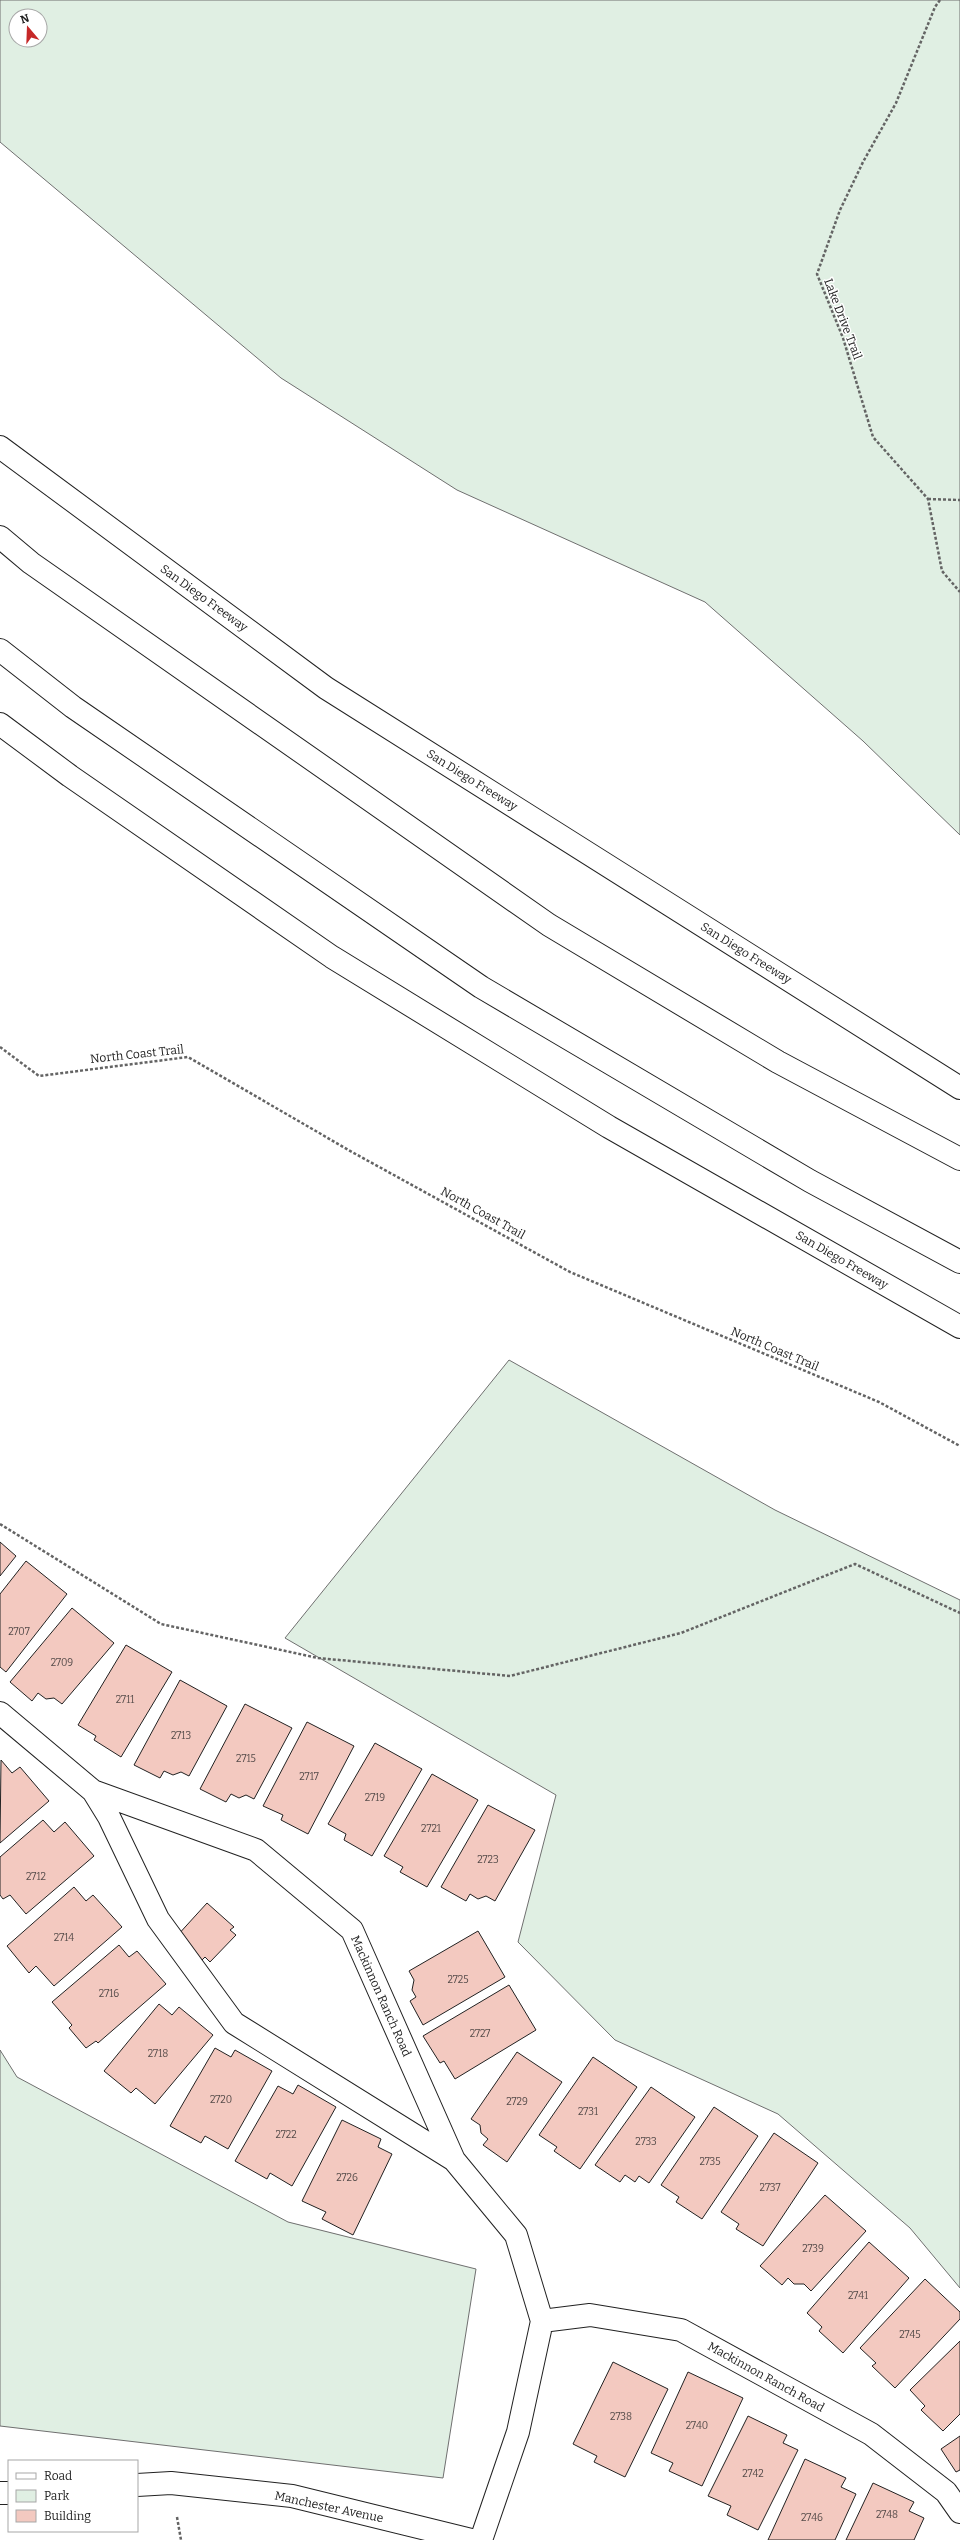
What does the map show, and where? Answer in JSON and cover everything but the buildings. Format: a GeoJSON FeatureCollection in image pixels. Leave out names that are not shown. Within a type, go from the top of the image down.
{"type":"FeatureCollection","features":[{"type":"Feature","properties":{"kind":"main road","name":"San Diego Freeway"},"geometry":{"type":"LineString","coordinates":[[0,447],[326,688],[960,1088]]}},
{"type":"Feature","properties":{"kind":"main road"},"geometry":{"type":"LineString","coordinates":[[0,537],[31,563],[549,925],[778,1062],[960,1159]]}},
{"type":"Feature","properties":{"kind":"main road"},"geometry":{"type":"LineString","coordinates":[[0,650],[80,711],[481,987],[810,1181],[960,1262]]}},
{"type":"Feature","properties":{"kind":"main road","name":"San Diego Freeway"},"geometry":{"type":"LineString","coordinates":[[0,724],[70,776],[332,957],[609,1127],[960,1327]]}},
{"type":"Feature","properties":{"kind":"main road","name":"Mackinnon Ranch Road"},"geometry":{"type":"LineString","coordinates":[[0,1714],[93,1791],[109,1817],[158,1919],[234,2022],[454,2160]]}},
{"type":"Feature","properties":{"kind":"main road","name":"Mackinnon Ranch Road"},"geometry":{"type":"LineString","coordinates":[[93,1791],[256,1850],[352,1930],[454,2160],[516,2235],[542,2321],[518,2432],[481,2540]]}},
{"type":"Feature","properties":{"kind":"main road","name":"Mackinnon Ranch Road"},"geometry":{"type":"LineString","coordinates":[[542,2321],[590,2315],[681,2330],[871,2434],[946,2492],[960,2512]]}},
{"type":"Feature","properties":{"kind":"main road","name":"Manchester Avenue"},"geometry":{"type":"LineString","coordinates":[[138,2485],[171,2483],[292,2496],[471,2540]]}},
{"type":"Feature","properties":{"kind":"path","name":"Lake Drive Trail"},"geometry":{"type":"LineString","coordinates":[[928,499],[873,438],[843,338],[817,274],[840,210],[863,162],[896,103],[935,8],[940,0]]}},
{"type":"Feature","properties":{"kind":"path"},"geometry":{"type":"LineString","coordinates":[[960,500],[928,499],[942,571],[960,592]]}},
{"type":"Feature","properties":{"kind":"path","name":"North Coast Trail"},"geometry":{"type":"LineString","coordinates":[[0,1047],[39,1076],[188,1057],[352,1152],[570,1272],[879,1402],[960,1446]]}},
{"type":"Feature","properties":{"kind":"path"},"geometry":{"type":"LineString","coordinates":[[0,1524],[161,1624],[318,1658],[357,1662],[510,1676],[681,1633],[856,1564],[960,1613]]}},
{"type":"Feature","properties":{"kind":"green space"},"geometry":{"type":"Polygon","coordinates":[[[0,0],[960,0],[960,835],[863,741],[705,602],[457,490],[281,378],[0,142],[0,0]]]}},
{"type":"Feature","properties":{"kind":"green space"},"geometry":{"type":"Polygon","coordinates":[[[509,1360],[775,1510],[960,1600],[960,2288],[910,2228],[778,2114],[615,2040],[518,1942],[556,1795],[285,1638],[509,1360]]]}},
{"type":"Feature","properties":{"kind":"green space"},"geometry":{"type":"Polygon","coordinates":[[[0,2050],[17,2077],[288,2222],[476,2269],[443,2478],[0,2426],[0,2050]]]}}]}
